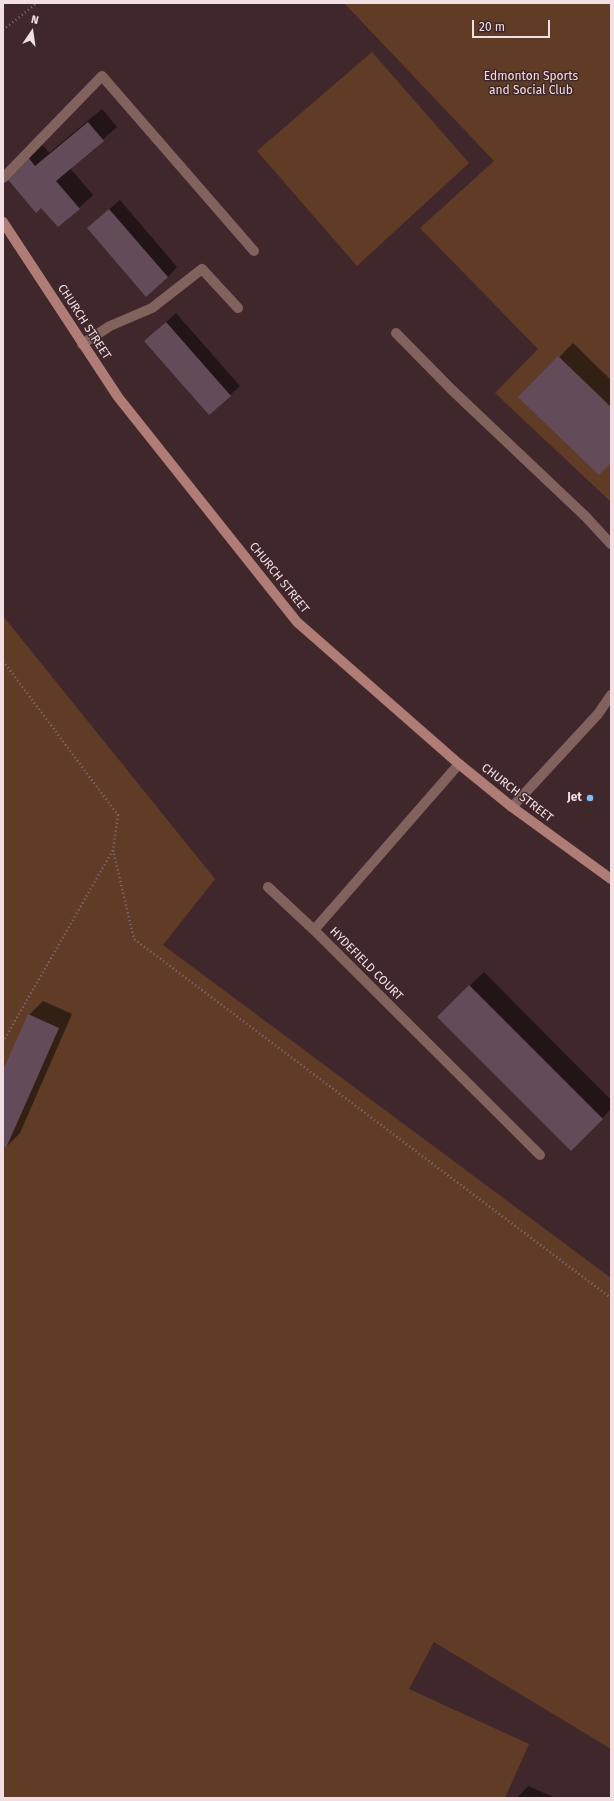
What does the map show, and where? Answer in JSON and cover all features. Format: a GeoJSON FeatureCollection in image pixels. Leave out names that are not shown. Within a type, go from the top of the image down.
{"type":"FeatureCollection","features":[{"type":"Feature","properties":{"kind":"main road","name":"CHURCH STREET"},"geometry":{"type":"LineString","coordinates":[[3,222],[118,397],[297,622],[459,764],[512,807],[611,879]]}},
{"type":"Feature","properties":{"kind":"street"},"geometry":{"type":"LineString","coordinates":[[3,178],[102,76],[254,251]]}},
{"type":"Feature","properties":{"kind":"street"},"geometry":{"type":"LineString","coordinates":[[82,344],[110,326],[152,308],[202,269],[238,308]]}},
{"type":"Feature","properties":{"kind":"street"},"geometry":{"type":"LineString","coordinates":[[396,333],[458,395],[586,517],[611,544]]}},
{"type":"Feature","properties":{"kind":"street"},"geometry":{"type":"LineString","coordinates":[[512,807],[598,714],[611,695]]}},
{"type":"Feature","properties":{"kind":"street","name":"HYDEFIELD COURT"},"geometry":{"type":"LineString","coordinates":[[459,764],[314,930],[540,1155]]}},
{"type":"Feature","properties":{"kind":"street"},"geometry":{"type":"LineString","coordinates":[[268,887],[314,930]]}},
{"type":"Feature","properties":{"kind":"path"},"geometry":{"type":"LineString","coordinates":[[3,30],[37,3]]}},
{"type":"Feature","properties":{"kind":"path"},"geometry":{"type":"LineString","coordinates":[[3,661],[118,815],[113,850],[134,939],[611,1298]]}},
{"type":"Feature","properties":{"kind":"path"},"geometry":{"type":"LineString","coordinates":[[3,1042],[113,850]]}},
{"type":"Feature","properties":{"kind":"green space","name":"Edmonton Sports and Social Club"},"geometry":{"type":"Polygon","coordinates":[[[344,3],[611,3],[611,502],[495,393],[538,349],[420,228],[494,161],[344,3]]]}},
{"type":"Feature","properties":{"kind":"green space"},"geometry":{"type":"Polygon","coordinates":[[[372,52],[469,163],[357,266],[257,151],[372,52]]]}},
{"type":"Feature","properties":{"kind":"green space"},"geometry":{"type":"Polygon","coordinates":[[[3,616],[215,879],[163,945],[611,1278],[611,1749],[434,1642],[409,1689],[529,1744],[505,1798],[3,1798],[3,616]]]}},
{"type":"Feature","properties":{"kind":"building"},"geometry":{"type":"Polygon","coordinates":[[[88,122],[104,141],[56,181],[80,209],[58,227],[41,208],[36,213],[5,176],[28,157],[35,166],[88,122]]]}},
{"type":"Feature","properties":{"kind":"building"},"geometry":{"type":"Polygon","coordinates":[[[109,209],[168,277],[146,297],[87,228],[109,209]]]}},
{"type":"Feature","properties":{"kind":"building"},"geometry":{"type":"Polygon","coordinates":[[[166,322],[231,396],[209,415],[144,341],[166,322]]]}},
{"type":"Feature","properties":{"kind":"building"},"geometry":{"type":"Polygon","coordinates":[[[558,356],[611,407],[611,463],[599,475],[518,397],[558,356]]]}},
{"type":"Feature","properties":{"kind":"building"},"geometry":{"type":"Polygon","coordinates":[[[469,985],[603,1119],[571,1151],[437,1017],[469,985]]]}},
{"type":"Feature","properties":{"kind":"building"},"geometry":{"type":"Polygon","coordinates":[[[28,1014],[59,1028],[6,1148],[3,1146],[3,1070],[28,1014]]]}},
{"type":"Feature","properties":{"kind":"place","name":"Jet"},"geometry":{"type":"Point","coordinates":[590,798]}}]}
